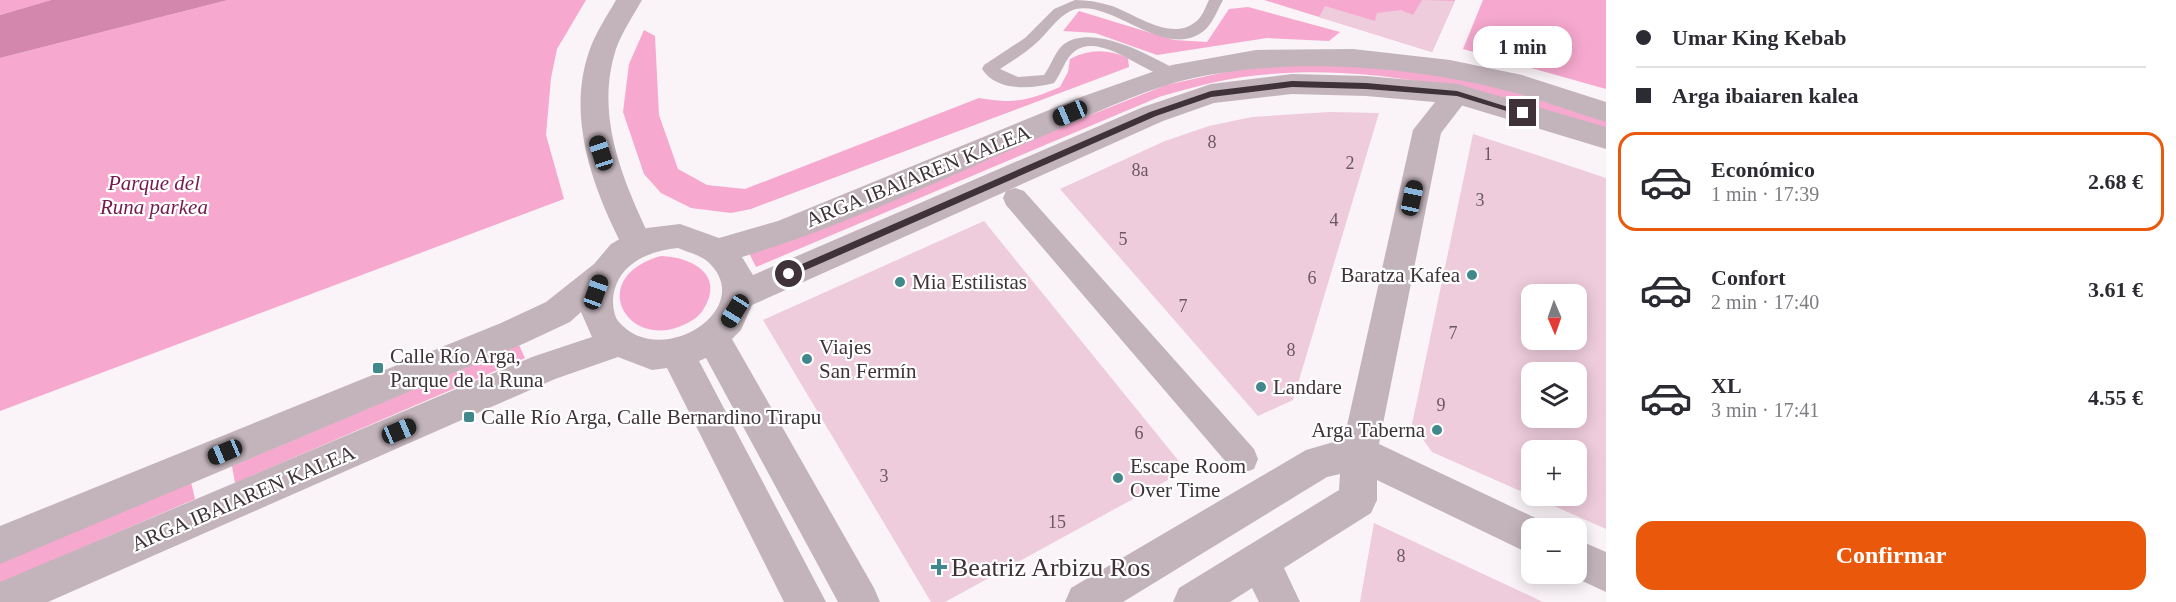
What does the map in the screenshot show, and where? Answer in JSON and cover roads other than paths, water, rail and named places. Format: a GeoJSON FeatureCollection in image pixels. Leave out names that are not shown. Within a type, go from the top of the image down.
{"type":"FeatureCollection","features":[{"type":"Feature","properties":{"kind":"street"},"geometry":{"type":"LineString","coordinates":[[629,0],[603,50],[594,90],[596,137],[611,185],[637,244]]}},
{"type":"Feature","properties":{"kind":"street","name":"ARGA IBAIAREN KALEA"},"geometry":{"type":"LineString","coordinates":[[719,250],[786,231],[1091,104],[1172,74],[1256,59],[1353,58],[1522,85],[1606,112]]}},
{"type":"Feature","properties":{"kind":"street"},"geometry":{"type":"LineString","coordinates":[[1193,602],[1358,500],[1359,453],[1427,130],[1451,73]]}},
{"type":"Feature","properties":{"kind":"street","name":"ARGA IBAIAREN KALEA"},"geometry":{"type":"LineString","coordinates":[[740,296],[1153,114],[1211,94],[1292,84],[1366,86],[1451,73],[1606,138]]}},
{"type":"Feature","properties":{"kind":"street"},"geometry":{"type":"LineString","coordinates":[[1015,198],[1244,459]]}},
{"type":"Feature","properties":{"kind":"street"},"geometry":{"type":"LineString","coordinates":[[0,545],[513,333],[558,312],[602,274],[611,262],[637,244],[658,238],[680,236],[702,241],[719,250],[731,263],[738,279],[740,296],[735,311],[726,326],[713,338],[696,348],[677,353],[656,354],[636,351],[619,342],[604,328],[596,311],[596,292],[602,274]]}},
{"type":"Feature","properties":{"kind":"street"},"geometry":{"type":"LineString","coordinates":[[713,338],[860,602]]}},
{"type":"Feature","properties":{"kind":"street","name":"ARGA IBAIAREN KALEA"},"geometry":{"type":"LineString","coordinates":[[1,602],[544,369],[619,342]]}},
{"type":"Feature","properties":{"kind":"street"},"geometry":{"type":"LineString","coordinates":[[677,353],[806,602]]}},
{"type":"Feature","properties":{"kind":"street"},"geometry":{"type":"LineString","coordinates":[[1085,602],[1319,462],[1359,453],[1521,531]]}},
{"type":"Feature","properties":{"kind":"street"},"geometry":{"type":"LineString","coordinates":[[1259,561],[1281,602]]}},
{"type":"Feature","properties":{"kind":"street"},"geometry":{"type":"LineString","coordinates":[[1587,563],[1606,572]]}},
{"type":"Feature","properties":{"kind":"lane"},"geometry":{"type":"LineString","coordinates":[[1172,74],[1105,44],[1091,42],[1079,42],[1069,48],[1049,79],[1036,83],[1017,84],[1004,80],[989,69],[1036,37],[1061,9],[1078,3],[1116,11],[1164,32],[1187,35],[1201,26],[1216,0]]}},
{"type":"Feature","properties":{"kind":"place","name":"Baratza Kafea"},"geometry":{"type":"Point","coordinates":[1472,275]}},
{"type":"Feature","properties":{"kind":"place","name":"Mia Estilistas"},"geometry":{"type":"Point","coordinates":[900,282]}},
{"type":"Feature","properties":{"kind":"place","name":"Viajes San Fermín"},"geometry":{"type":"Point","coordinates":[807,359]}},
{"type":"Feature","properties":{"kind":"place","name":"Calle Río Arga, Parque de la Runa"},"geometry":{"type":"Point","coordinates":[378,368]}},
{"type":"Feature","properties":{"kind":"place","name":"Landare"},"geometry":{"type":"Point","coordinates":[1261,387]}},
{"type":"Feature","properties":{"kind":"place","name":"Calle Río Arga, Calle Bernardino Tirapu"},"geometry":{"type":"Point","coordinates":[469,417]}},
{"type":"Feature","properties":{"kind":"place","name":"Arga Taberna"},"geometry":{"type":"Point","coordinates":[1437,430]}},
{"type":"Feature","properties":{"kind":"place","name":"Escape Room Over Time"},"geometry":{"type":"Point","coordinates":[1118,478]}},
{"type":"Feature","properties":{"kind":"place","name":"Beatriz Arbizu Ros"},"geometry":{"type":"Point","coordinates":[939,567]}},
{"type":"Feature","properties":{"kind":"park label","name":"Parque del Runa parkea"},"geometry":{"type":"Point","coordinates":[154,195]}}]}
